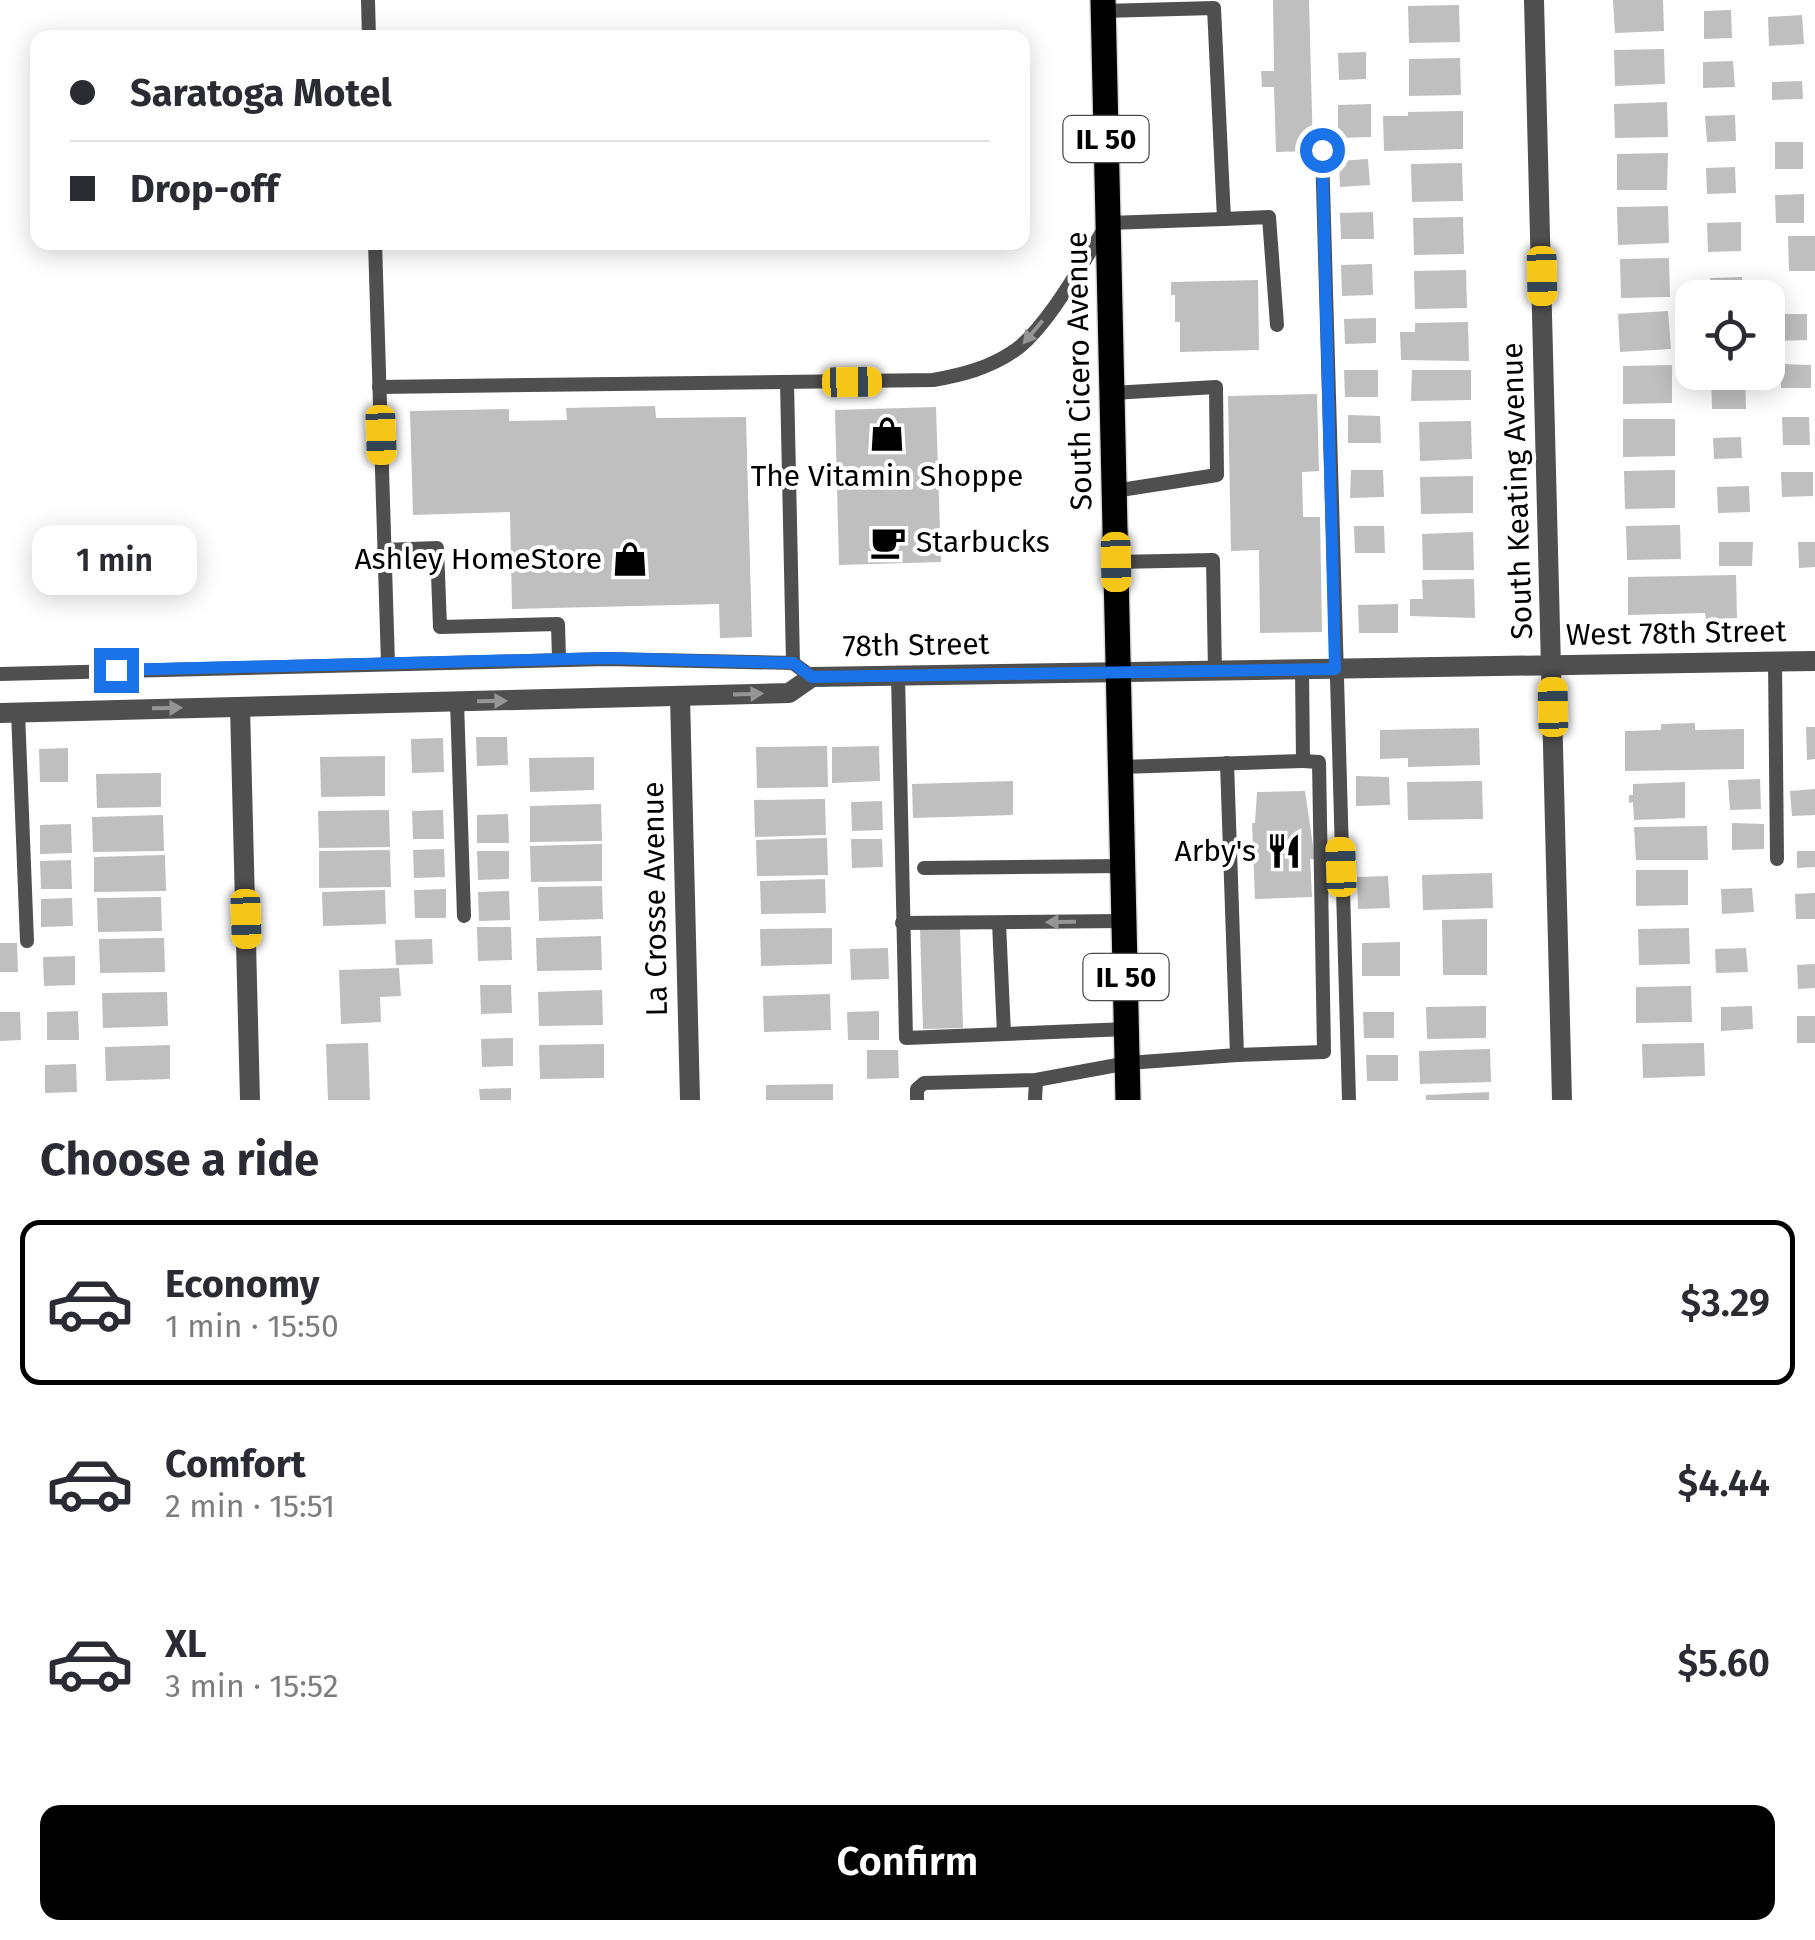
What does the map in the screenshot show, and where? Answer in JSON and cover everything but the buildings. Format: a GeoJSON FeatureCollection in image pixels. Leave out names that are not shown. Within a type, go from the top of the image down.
{"type":"FeatureCollection","features":[{"type":"Feature","properties":{"kind":"main road","name":"South Cicero Avenue"},"geometry":{"type":"LineString","coordinates":[[1103,6],[1128,1100]]}},
{"type":"Feature","properties":{"kind":"street","name":"South Keating Avenue"},"geometry":{"type":"LineString","coordinates":[[1534,0],[1562,1100]]}},
{"type":"Feature","properties":{"kind":"street","name":"West 78th Street"},"geometry":{"type":"LineString","coordinates":[[1118,673],[1815,661]]}},
{"type":"Feature","properties":{"kind":"street","name":"78th Street"},"geometry":{"type":"LineString","coordinates":[[9,713],[680,697],[789,693],[812,677],[1118,673]]}},
{"type":"Feature","properties":{"kind":"street","name":"La Crosse Avenue"},"geometry":{"type":"LineString","coordinates":[[680,697],[690,1100]]}},
{"type":"Feature","properties":{"kind":"street"},"geometry":{"type":"LineString","coordinates":[[240,706],[250,1100]]}},
{"type":"Feature","properties":{"kind":"lane"},"geometry":{"type":"LineString","coordinates":[[368,0],[369,30]]}},
{"type":"Feature","properties":{"kind":"lane"},"geometry":{"type":"LineString","coordinates":[[1103,6],[1214,8],[1224,219]]}},
{"type":"Feature","properties":{"kind":"lane"},"geometry":{"type":"LineString","coordinates":[[1322,150],[1349,1100]]}},
{"type":"Feature","properties":{"kind":"lane"},"geometry":{"type":"LineString","coordinates":[[379,387],[933,380],[981,370],[1016,350],[1035,332],[1108,223],[1269,217],[1277,325]]}},
{"type":"Feature","properties":{"kind":"lane"},"geometry":{"type":"LineString","coordinates":[[375,250],[388,664]]}},
{"type":"Feature","properties":{"kind":"lane"},"geometry":{"type":"LineString","coordinates":[[787,382],[793,663]]}},
{"type":"Feature","properties":{"kind":"lane"},"geometry":{"type":"LineString","coordinates":[[1112,393],[1216,387],[1216,475],[1114,491]]}},
{"type":"Feature","properties":{"kind":"lane"},"geometry":{"type":"LineString","coordinates":[[384,550],[437,548],[440,627],[558,624],[559,660]]}},
{"type":"Feature","properties":{"kind":"lane"},"geometry":{"type":"LineString","coordinates":[[1116,562],[1212,560],[1215,672]]}},
{"type":"Feature","properties":{"kind":"lane"},"geometry":{"type":"LineString","coordinates":[[0,674],[559,660],[793,663],[812,677]]}},
{"type":"Feature","properties":{"kind":"lane"},"geometry":{"type":"LineString","coordinates":[[1775,662],[1777,859]]}},
{"type":"Feature","properties":{"kind":"lane"},"geometry":{"type":"LineString","coordinates":[[1302,670],[1303,762]]}},
{"type":"Feature","properties":{"kind":"lane"},"geometry":{"type":"LineString","coordinates":[[898,675],[906,1038],[1127,1029]]}},
{"type":"Feature","properties":{"kind":"lane"},"geometry":{"type":"LineString","coordinates":[[457,702],[464,916]]}},
{"type":"Feature","properties":{"kind":"lane"},"geometry":{"type":"LineString","coordinates":[[9,713],[27,941]]}},
{"type":"Feature","properties":{"kind":"lane"},"geometry":{"type":"LineString","coordinates":[[917,1100],[917,1088],[924,1083],[1036,1080],[1128,1063],[1324,1052],[1319,762],[1121,767]]}},
{"type":"Feature","properties":{"kind":"lane"},"geometry":{"type":"LineString","coordinates":[[1226,764],[1237,1056]]}},
{"type":"Feature","properties":{"kind":"lane"},"geometry":{"type":"LineString","coordinates":[[924,868],[1123,866]]}},
{"type":"Feature","properties":{"kind":"lane"},"geometry":{"type":"LineString","coordinates":[[902,923],[1124,921]]}},
{"type":"Feature","properties":{"kind":"lane"},"geometry":{"type":"LineString","coordinates":[[998,923],[1004,1034]]}},
{"type":"Feature","properties":{"kind":"lane"},"geometry":{"type":"LineString","coordinates":[[1035,1100],[1036,1080]]}},
{"type":"Feature","properties":{"kind":"place","name":"The Vitamin Shoppe"},"geometry":{"type":"Point","coordinates":[887,434]}},
{"type":"Feature","properties":{"kind":"place","name":"Starbucks"},"geometry":{"type":"Point","coordinates":[888,542]}},
{"type":"Feature","properties":{"kind":"place","name":"Ashley HomeStore"},"geometry":{"type":"Point","coordinates":[630,559]}},
{"type":"Feature","properties":{"kind":"place","name":"Arby's"},"geometry":{"type":"Point","coordinates":[1284,851]}},
{"type":"Feature","properties":{"kind":"route"},"geometry":{"type":"LineString","coordinates":[[116,670],[607,658],[793,663],[812,677],[1335,669],[1322,150]]}}]}
